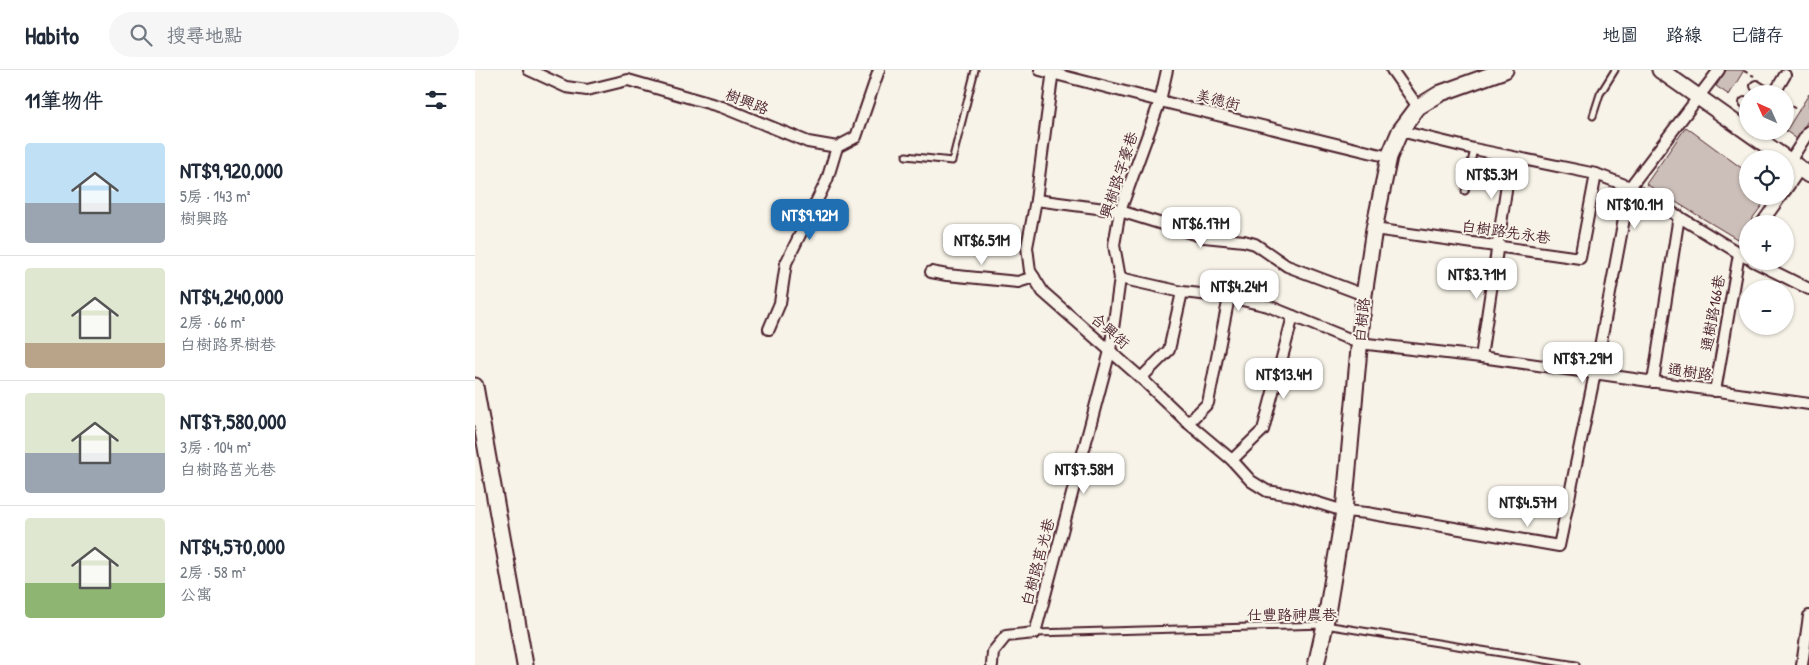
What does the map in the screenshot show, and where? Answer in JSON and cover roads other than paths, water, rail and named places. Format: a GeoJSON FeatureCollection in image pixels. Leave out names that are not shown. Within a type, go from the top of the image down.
{"type":"FeatureCollection","features":[{"type":"Feature","properties":{"kind":"street","name":"樹興路"},"geometry":{"type":"LineString","coordinates":[[529,70],[566,87],[587,90],[628,80],[723,108],[808,142],[837,147]]}},
{"type":"Feature","properties":{"kind":"street"},"geometry":{"type":"LineString","coordinates":[[769,329],[780,303],[786,264],[827,180],[837,147],[856,137],[879,70]]}},
{"type":"Feature","properties":{"kind":"street","name":"美德街"},"geometry":{"type":"LineString","coordinates":[[1040,70],[1389,157]]}},
{"type":"Feature","properties":{"kind":"street","name":"興樹路字豪巷"},"geometry":{"type":"LineString","coordinates":[[1110,351],[1120,278],[1114,245],[1120,211],[1160,101],[1167,70]]}},
{"type":"Feature","properties":{"kind":"street"},"geometry":{"type":"LineString","coordinates":[[1392,70],[1419,107]]}},
{"type":"Feature","properties":{"kind":"street","name":"白樹路"},"geometry":{"type":"LineString","coordinates":[[1315,665],[1325,625],[1344,511],[1364,295],[1374,229],[1389,157],[1400,130],[1419,107],[1441,93],[1505,70]]}},
{"type":"Feature","properties":{"kind":"street"},"geometry":{"type":"LineString","coordinates":[[1660,70],[1800,168],[1809,131]]}},
{"type":"Feature","properties":{"kind":"street"},"geometry":{"type":"LineString","coordinates":[[1595,373],[1630,188],[1719,70]]}},
{"type":"Feature","properties":{"kind":"street","name":"合興街"},"geometry":{"type":"LineString","coordinates":[[1053,72],[1036,200],[1027,247],[1030,270],[1043,292],[1141,378],[1188,423],[1232,460],[1251,481],[1267,491],[1292,494],[1344,511],[1367,513],[1559,546],[1595,373]]}},
{"type":"Feature","properties":{"kind":"street"},"geometry":{"type":"LineString","coordinates":[[1780,85],[1785,76]]}},
{"type":"Feature","properties":{"kind":"street"},"geometry":{"type":"LineString","coordinates":[[1400,130],[1474,149],[1596,174],[1630,188],[1739,254]]}},
{"type":"Feature","properties":{"kind":"street"},"geometry":{"type":"LineString","coordinates":[[1481,358],[1511,157]]}},
{"type":"Feature","properties":{"kind":"street","name":"白樹路先永巷"},"geometry":{"type":"LineString","coordinates":[[1374,229],[1580,258],[1596,174]]}},
{"type":"Feature","properties":{"kind":"street"},"geometry":{"type":"LineString","coordinates":[[1036,200],[1120,211],[1204,237],[1255,244],[1287,266],[1364,295]]}},
{"type":"Feature","properties":{"kind":"street"},"geometry":{"type":"LineString","coordinates":[[1653,382],[1679,216]]}},
{"type":"Feature","properties":{"kind":"street","name":"通樹路166巷"},"geometry":{"type":"LineString","coordinates":[[1715,391],[1740,270]]}},
{"type":"Feature","properties":{"kind":"street"},"geometry":{"type":"LineString","coordinates":[[1771,270],[1809,289]]}},
{"type":"Feature","properties":{"kind":"street"},"geometry":{"type":"LineString","coordinates":[[931,272],[1018,282],[1034,277]]}},
{"type":"Feature","properties":{"kind":"street","name":"通樹路"},"geometry":{"type":"LineString","coordinates":[[1120,278],[1182,292],[1229,297],[1268,306],[1359,343],[1595,373],[1809,404]]}},
{"type":"Feature","properties":{"kind":"street"},"geometry":{"type":"LineString","coordinates":[[1141,378],[1169,350],[1182,292]]}},
{"type":"Feature","properties":{"kind":"street"},"geometry":{"type":"LineString","coordinates":[[1188,423],[1208,403],[1229,297]]}},
{"type":"Feature","properties":{"kind":"street"},"geometry":{"type":"LineString","coordinates":[[1232,460],[1263,430],[1293,316]]}},
{"type":"Feature","properties":{"kind":"street","name":"白樹路莒光巷"},"geometry":{"type":"LineString","coordinates":[[1035,633],[1110,351]]}},
{"type":"Feature","properties":{"kind":"street"},"geometry":{"type":"LineString","coordinates":[[475,386],[525,665]]}},
{"type":"Feature","properties":{"kind":"street"},"geometry":{"type":"LineString","coordinates":[[1802,665],[1809,616]]}},
{"type":"Feature","properties":{"kind":"street"},"geometry":{"type":"LineString","coordinates":[[992,665],[993,652],[1006,636],[1035,633]]}},
{"type":"Feature","properties":{"kind":"lane"},"geometry":{"type":"LineString","coordinates":[[906,156],[952,161],[975,70]]}},
{"type":"Feature","properties":{"kind":"lane"},"geometry":{"type":"LineString","coordinates":[[1593,116],[1600,94],[1615,70]]}},
{"type":"Feature","properties":{"kind":"lane"},"geometry":{"type":"LineString","coordinates":[[1465,191],[1474,149]]}},
{"type":"Feature","properties":{"kind":"lane","name":"仕豐路神農巷"},"geometry":{"type":"LineString","coordinates":[[1035,633],[1325,625],[1576,665]]}}]}
